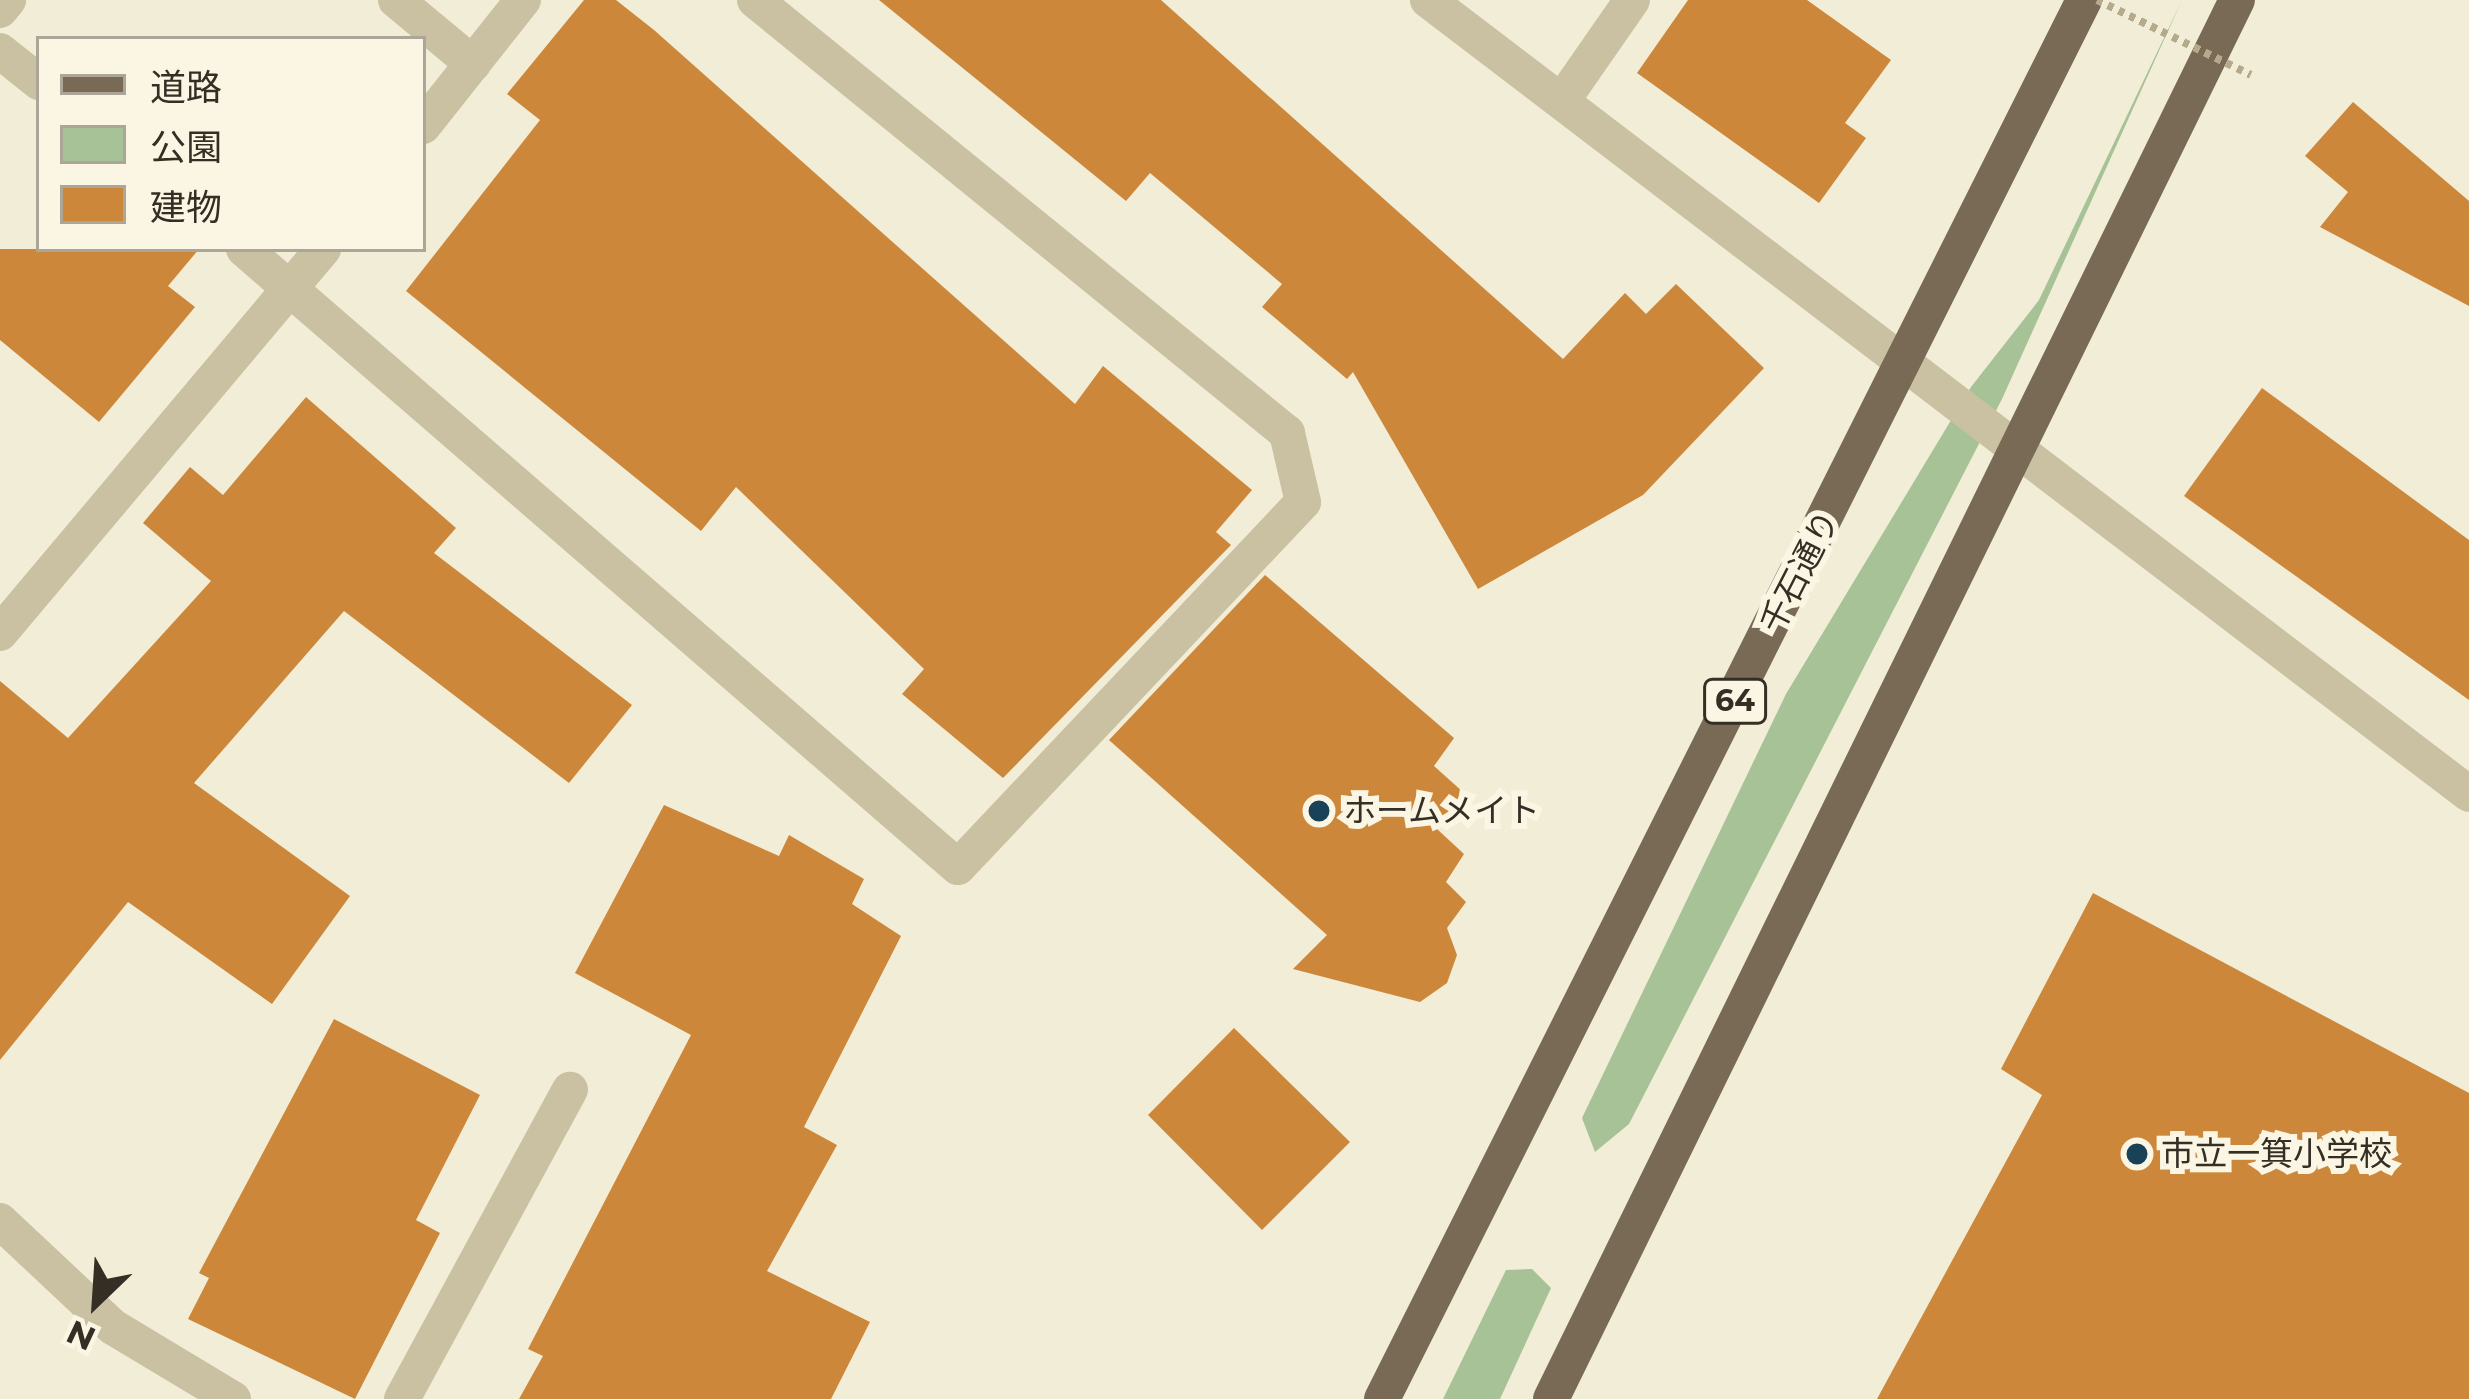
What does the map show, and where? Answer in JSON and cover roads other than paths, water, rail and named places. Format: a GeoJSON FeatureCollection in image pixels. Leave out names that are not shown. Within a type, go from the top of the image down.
{"type":"FeatureCollection","features":[{"type":"Feature","properties":{"kind":"main road","name":"千石通り"},"geometry":{"type":"LineString","coordinates":[[1382,1399],[1907,362],[2084,0]]}},
{"type":"Feature","properties":{"kind":"main road"},"geometry":{"type":"LineString","coordinates":[[1551,1399],[2237,0]]}},
{"type":"Feature","properties":{"kind":"street"},"geometry":{"type":"LineString","coordinates":[[0,10],[8,0]]}},
{"type":"Feature","properties":{"kind":"street"},"geometry":{"type":"LineString","coordinates":[[396,0],[473,64]]}},
{"type":"Feature","properties":{"kind":"street"},"geometry":{"type":"LineString","coordinates":[[426,122],[523,0]]}},
{"type":"Feature","properties":{"kind":"street"},"geometry":{"type":"LineString","coordinates":[[248,252],[958,867],[1304,502],[1287,433],[755,0]]}},
{"type":"Feature","properties":{"kind":"street"},"geometry":{"type":"LineString","coordinates":[[1428,0],[1564,98],[2469,794]]}},
{"type":"Feature","properties":{"kind":"street"},"geometry":{"type":"LineString","coordinates":[[1564,98],[1632,0]]}},
{"type":"Feature","properties":{"kind":"street"},"geometry":{"type":"LineString","coordinates":[[0,51],[36,80]]}},
{"type":"Feature","properties":{"kind":"street"},"geometry":{"type":"LineString","coordinates":[[0,633],[320,252]]}},
{"type":"Feature","properties":{"kind":"street"},"geometry":{"type":"LineString","coordinates":[[402,1399],[570,1090]]}},
{"type":"Feature","properties":{"kind":"street"},"geometry":{"type":"LineString","coordinates":[[0,1221],[113,1327],[233,1399]]}},
{"type":"Feature","properties":{"kind":"place","name":"ホームメイト"},"geometry":{"type":"Point","coordinates":[1319,811]}},
{"type":"Feature","properties":{"kind":"place","name":"市立一箕小学校"},"geometry":{"type":"Point","coordinates":[2137,1154]}}]}
